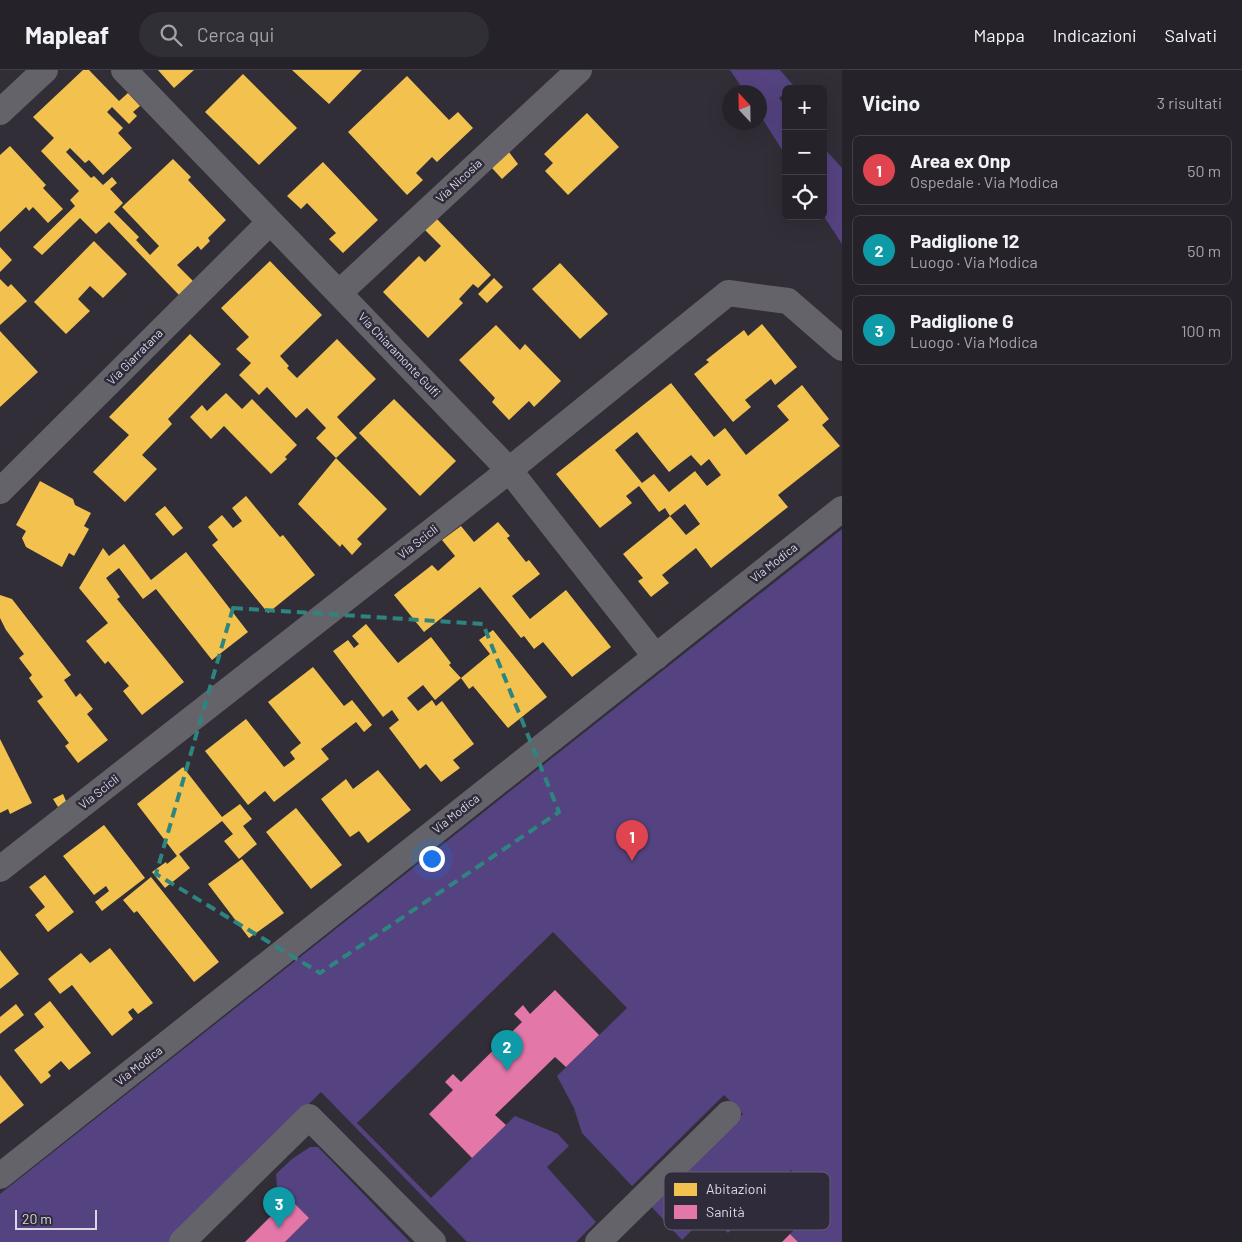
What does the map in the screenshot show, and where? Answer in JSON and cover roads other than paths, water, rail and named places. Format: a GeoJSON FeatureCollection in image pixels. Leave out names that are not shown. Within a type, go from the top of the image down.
{"type":"FeatureCollection","features":[{"type":"Feature","properties":{"kind":"street"},"geometry":{"type":"LineString","coordinates":[[0,112],[45,70]]}},
{"type":"Feature","properties":{"kind":"street","name":"Via Chiaramonte Gulfi"},"geometry":{"type":"LineString","coordinates":[[124,70],[510,470],[656,656]]}},
{"type":"Feature","properties":{"kind":"street","name":"Via Nicosia"},"geometry":{"type":"LineString","coordinates":[[339,293],[579,70]]}},
{"type":"Feature","properties":{"kind":"street","name":"Via Giarratana"},"geometry":{"type":"LineString","coordinates":[[0,491],[270,222]]}},
{"type":"Feature","properties":{"kind":"street","name":"Via Scicli"},"geometry":{"type":"LineString","coordinates":[[0,869],[510,470],[728,293],[788,301],[842,348]]}},
{"type":"Feature","properties":{"kind":"street","name":"Via Modica"},"geometry":{"type":"LineString","coordinates":[[0,1176],[842,509]]}},
{"type":"Feature","properties":{"kind":"street"},"geometry":{"type":"LineString","coordinates":[[669,1172],[728,1114]]}},
{"type":"Feature","properties":{"kind":"street"},"geometry":{"type":"LineString","coordinates":[[182,1242],[309,1117],[433,1242]]}},
{"type":"Feature","properties":{"kind":"street"},"geometry":{"type":"LineString","coordinates":[[598,1242],[664,1177]]}},
{"type":"Feature","properties":{"kind":"place","name":"Area ex Onp"},"geometry":{"type":"Point","coordinates":[632,861]}},
{"type":"Feature","properties":{"kind":"place","name":"Padiglione 12"},"geometry":{"type":"Point","coordinates":[507,1071]}},
{"type":"Feature","properties":{"kind":"place","name":"Padiglione G"},"geometry":{"type":"Point","coordinates":[279,1228]}}]}
